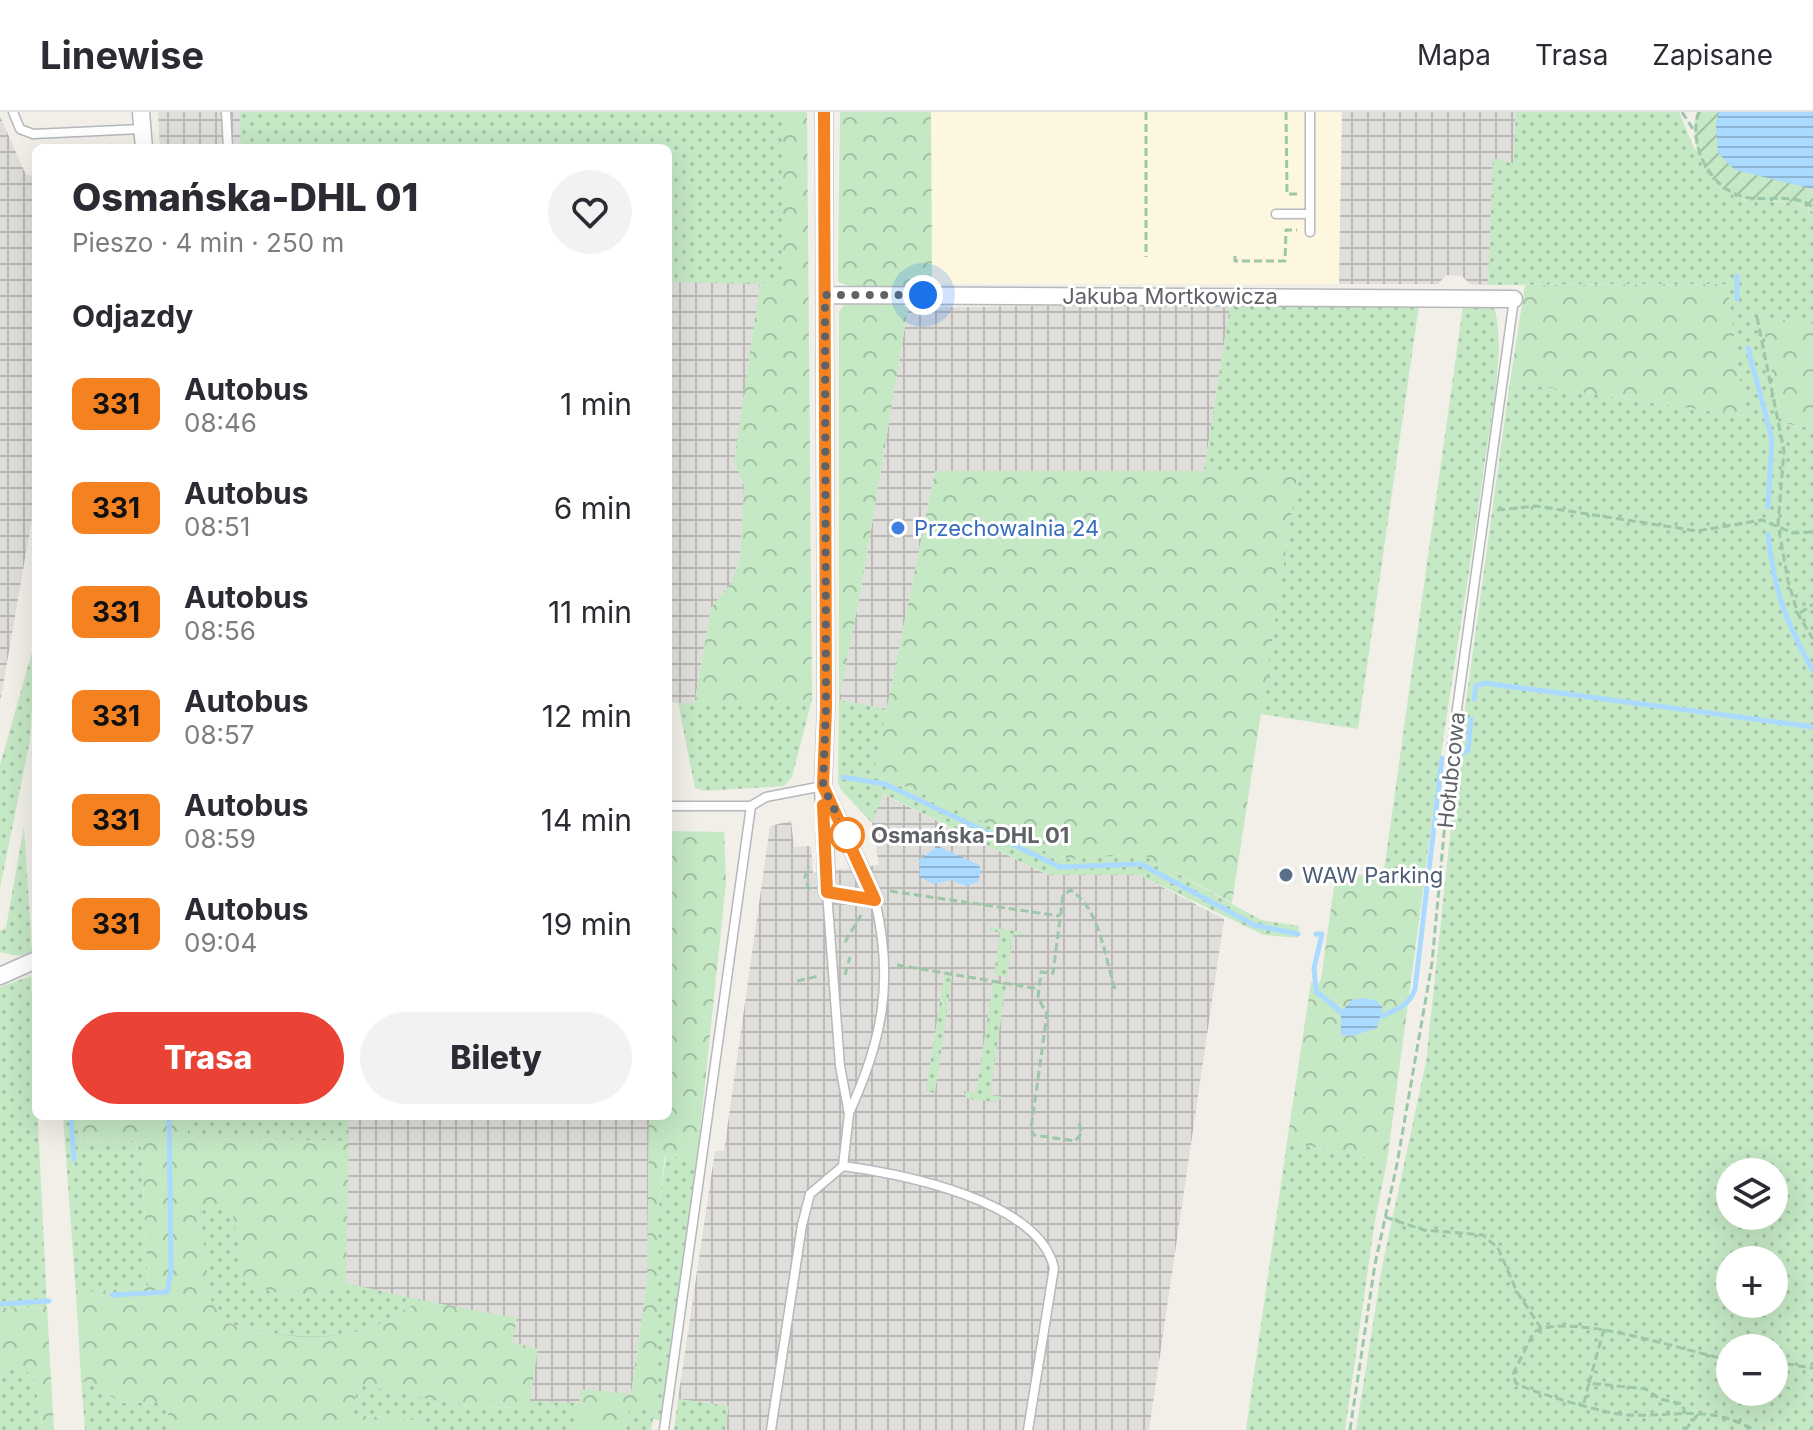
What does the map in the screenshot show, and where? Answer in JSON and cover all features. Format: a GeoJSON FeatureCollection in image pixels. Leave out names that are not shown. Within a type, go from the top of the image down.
{"type":"FeatureCollection","features":[{"type":"Feature","properties":{"kind":"street"},"geometry":{"type":"LineString","coordinates":[[824,112],[826,708],[823,786],[827,892],[875,900]]}},
{"type":"Feature","properties":{"kind":"street"},"geometry":{"type":"LineString","coordinates":[[142,120],[144,144]]}},
{"type":"Feature","properties":{"kind":"street","name":"Jakuba Mortkowicza"},"geometry":{"type":"LineString","coordinates":[[825,295],[1514,299]]}},
{"type":"Feature","properties":{"kind":"street"},"geometry":{"type":"LineString","coordinates":[[823,786],[875,900]]}},
{"type":"Feature","properties":{"kind":"street"},"geometry":{"type":"LineString","coordinates":[[0,976],[32,962]]}},
{"type":"Feature","properties":{"kind":"lane"},"geometry":{"type":"LineString","coordinates":[[13,112],[20,129],[33,134],[142,120]]}},
{"type":"Feature","properties":{"kind":"lane"},"geometry":{"type":"LineString","coordinates":[[226,112],[228,144]]}},
{"type":"Feature","properties":{"kind":"lane"},"geometry":{"type":"LineString","coordinates":[[1310,112],[1310,232]]}},
{"type":"Feature","properties":{"kind":"lane"},"geometry":{"type":"LineString","coordinates":[[1276,214],[1310,214]]}},
{"type":"Feature","properties":{"kind":"lane","name":"Hołubcowa"},"geometry":{"type":"LineString","coordinates":[[1452,745],[1514,299]]}},
{"type":"Feature","properties":{"kind":"lane"},"geometry":{"type":"LineString","coordinates":[[672,806],[751,806],[766,797],[823,786]]}},
{"type":"Feature","properties":{"kind":"lane"},"geometry":{"type":"LineString","coordinates":[[664,1430],[751,806]]}},
{"type":"Feature","properties":{"kind":"lane"},"geometry":{"type":"LineString","coordinates":[[771,1430],[810,1194],[843,1166],[849,1114],[840,1066],[827,892]]}},
{"type":"Feature","properties":{"kind":"lane"},"geometry":{"type":"LineString","coordinates":[[849,1114],[867,1074],[884,998],[887,963],[875,900]]}},
{"type":"Feature","properties":{"kind":"lane"},"geometry":{"type":"LineString","coordinates":[[843,1166],[884,1172],[978,1200],[1034,1234],[1050,1252],[1054,1268],[1028,1430]]}},
{"type":"Feature","properties":{"kind":"path"},"geometry":{"type":"LineString","coordinates":[[1146,112],[1143,151],[1143,237],[1146,257]]}},
{"type":"Feature","properties":{"kind":"path"},"geometry":{"type":"LineString","coordinates":[[1682,112],[1693,129],[1708,169],[1732,193],[1745,197],[1802,200],[1813,207]]}},
{"type":"Feature","properties":{"kind":"path"},"geometry":{"type":"LineString","coordinates":[[1693,129],[1699,112]]}},
{"type":"Feature","properties":{"kind":"path"},"geometry":{"type":"LineString","coordinates":[[1757,317],[1784,451],[1778,525],[1788,581],[1798,614],[1813,639]]}},
{"type":"Feature","properties":{"kind":"path"},"geometry":{"type":"LineString","coordinates":[[1485,511],[1536,506],[1697,531],[1762,520],[1793,533],[1813,532]]}},
{"type":"Feature","properties":{"kind":"path"},"geometry":{"type":"LineString","coordinates":[[1798,614],[1813,604]]}},
{"type":"Feature","properties":{"kind":"path","name":"Hołubcowa"},"geometry":{"type":"LineString","coordinates":[[1350,1430],[1432,963],[1452,745]]}},
{"type":"Feature","properties":{"kind":"path"},"geometry":{"type":"LineString","coordinates":[[809,890],[805,877],[807,866],[826,868]]}},
{"type":"Feature","properties":{"kind":"path"},"geometry":{"type":"LineString","coordinates":[[844,947],[854,923],[885,889],[1060,916]]}},
{"type":"Feature","properties":{"kind":"path"},"geometry":{"type":"LineString","coordinates":[[1079,1123],[1082,1133],[1075,1141],[1034,1135],[1031,1129],[1047,1014],[1039,1005],[1041,972],[1053,973],[1063,896],[1070,890],[1077,894],[1098,930],[1115,989]]}},
{"type":"Feature","properties":{"kind":"path"},"geometry":{"type":"LineString","coordinates":[[797,981],[819,977],[817,953],[832,956]]}},
{"type":"Feature","properties":{"kind":"path"},"geometry":{"type":"LineString","coordinates":[[887,963],[1039,989]]}},
{"type":"Feature","properties":{"kind":"path"},"geometry":{"type":"LineString","coordinates":[[1385,1217],[1424,1230],[1483,1235],[1498,1248],[1517,1292],[1541,1328]]}},
{"type":"Feature","properties":{"kind":"path"},"geometry":{"type":"LineString","coordinates":[[1716,1357],[1604,1329],[1541,1328],[1534,1332],[1514,1365],[1516,1383],[1530,1392],[1623,1415],[1700,1412],[1739,1421],[1754,1430]]}},
{"type":"Feature","properties":{"kind":"path"},"geometry":{"type":"LineString","coordinates":[[1584,1403],[1604,1329]]}},
{"type":"Feature","properties":{"kind":"path"},"geometry":{"type":"LineString","coordinates":[[1788,1364],[1813,1368]]}},
{"type":"Feature","properties":{"kind":"path"},"geometry":{"type":"LineString","coordinates":[[1589,1383],[1646,1389],[1660,1399],[1682,1404],[1685,1412]]}},
{"type":"Feature","properties":{"kind":"path"},"geometry":{"type":"LineString","coordinates":[[1685,1430],[1700,1412]]}},
{"type":"Feature","properties":{"kind":"shaded area"},"geometry":{"type":"Polygon","coordinates":[[[158,112],[783,112],[783,279],[760,284],[735,461],[744,485],[740,558],[731,583],[711,608],[694,705],[672,702],[672,144],[160,144],[158,112]]]}},
{"type":"Feature","properties":{"kind":"shaded area"},"geometry":{"type":"Polygon","coordinates":[[[931,112],[1342,112],[1339,284],[932,284],[931,112]]]}},
{"type":"Feature","properties":{"kind":"shaded area"},"geometry":{"type":"Polygon","coordinates":[[[1342,112],[1516,112],[1513,164],[1493,159],[1488,285],[1470,284],[1462,276],[1446,275],[1438,284],[1339,284],[1342,112]]]}},
{"type":"Feature","properties":{"kind":"shaded area"},"geometry":{"type":"Polygon","coordinates":[[[0,116],[26,175],[32,176],[32,518],[0,703],[0,116]]]}},
{"type":"Feature","properties":{"kind":"shaded area"},"geometry":{"type":"Polygon","coordinates":[[[1230,305],[1204,471],[935,471],[887,709],[839,700],[862,584],[908,308],[1230,305]]]}},
{"type":"Feature","properties":{"kind":"shaded area"},"geometry":{"type":"Polygon","coordinates":[[[882,794],[1048,875],[1139,875],[1224,919],[1149,1430],[725,1430],[728,1406],[678,1399],[715,1151],[724,1151],[770,826],[791,821],[794,847],[811,846],[813,873],[879,865],[872,823],[882,794]]]}},
{"type":"Feature","properties":{"kind":"shaded area"},"geometry":{"type":"Polygon","coordinates":[[[176,1120],[649,1120],[647,1280],[629,1409],[530,1401],[180,1403],[176,1120]]]}},
{"type":"Feature","properties":{"kind":"green space"},"geometry":{"type":"Polygon","coordinates":[[[240,112],[783,112],[783,279],[760,284],[672,282],[672,144],[241,144],[240,112]]]}},
{"type":"Feature","properties":{"kind":"green space"},"geometry":{"type":"Polygon","coordinates":[[[783,112],[807,112],[812,699],[782,704],[694,705],[711,608],[731,583],[740,558],[744,485],[734,461],[760,284],[783,278],[783,112]]]}},
{"type":"Feature","properties":{"kind":"green space"},"geometry":{"type":"Polygon","coordinates":[[[840,112],[931,112],[932,284],[906,285],[906,289],[855,288],[838,282],[840,112]]]}},
{"type":"Feature","properties":{"kind":"green space"},"geometry":{"type":"Polygon","coordinates":[[[1516,112],[1679,112],[1694,148],[1747,200],[1796,203],[1813,212],[1813,324],[1761,317],[1782,423],[1813,428],[1813,1430],[1356,1430],[1382,1267],[1426,1062],[1458,760],[1510,382],[1745,416],[1727,284],[1488,285],[1493,158],[1513,163],[1516,112]]]}},
{"type":"Feature","properties":{"kind":"green space"},"geometry":{"type":"Polygon","coordinates":[[[1697,112],[1813,112],[1813,212],[1790,202],[1747,200],[1733,196],[1722,188],[1712,178],[1698,153],[1694,125],[1697,112]]]}},
{"type":"Feature","properties":{"kind":"green space"},"geometry":{"type":"Polygon","coordinates":[[[1727,284],[1745,416],[1510,382],[1525,285],[1727,284]]]}},
{"type":"Feature","properties":{"kind":"green space"},"geometry":{"type":"Polygon","coordinates":[[[900,304],[908,308],[862,584],[839,700],[839,312],[844,305],[900,304]]]}},
{"type":"Feature","properties":{"kind":"green space"},"geometry":{"type":"Polygon","coordinates":[[[1230,305],[1419,305],[1358,729],[1260,714],[1298,472],[1204,471],[1230,305]]]}},
{"type":"Feature","properties":{"kind":"green space"},"geometry":{"type":"Polygon","coordinates":[[[1463,306],[1494,307],[1498,324],[1498,366],[1424,883],[1383,878],[1463,306]]]}},
{"type":"Feature","properties":{"kind":"green space"},"geometry":{"type":"Polygon","coordinates":[[[1761,317],[1813,324],[1813,428],[1782,423],[1761,317]]]}},
{"type":"Feature","properties":{"kind":"green space"},"geometry":{"type":"Polygon","coordinates":[[[935,471],[1298,471],[1232,903],[1142,854],[1071,859],[1051,854],[913,789],[873,776],[935,471]]]}},
{"type":"Feature","properties":{"kind":"green space"},"geometry":{"type":"Polygon","coordinates":[[[32,652],[30,740],[0,888],[0,765],[32,652]]]}},
{"type":"Feature","properties":{"kind":"green space"},"geometry":{"type":"Polygon","coordinates":[[[812,699],[792,777],[784,786],[704,791],[695,788],[678,703],[782,704],[812,699]]]}},
{"type":"Feature","properties":{"kind":"green space"},"geometry":{"type":"Polygon","coordinates":[[[839,700],[887,709],[873,776],[913,789],[1051,854],[1071,859],[1142,854],[1261,920],[1299,926],[1298,938],[1264,935],[1139,875],[1048,875],[883,794],[872,823],[841,790],[838,782],[839,700]]]}},
{"type":"Feature","properties":{"kind":"green space"},"geometry":{"type":"Polygon","coordinates":[[[24,826],[32,952],[19,956],[0,952],[0,931],[6,928],[24,826]]]}},
{"type":"Feature","properties":{"kind":"green space"},"geometry":{"type":"Polygon","coordinates":[[[672,831],[724,832],[726,882],[697,1160],[665,1155],[658,1211],[657,1410],[629,1409],[626,1430],[575,1430],[581,1389],[631,1394],[647,1280],[649,1120],[672,1120],[672,831]]]}},
{"type":"Feature","properties":{"kind":"green space"},"geometry":{"type":"Polygon","coordinates":[[[1336,872],[1424,883],[1387,1161],[1297,1144],[1288,1135],[1311,982],[1318,984],[1321,979],[1336,872]]]}},
{"type":"Feature","properties":{"kind":"green space"},"geometry":{"type":"Polygon","coordinates":[[[989,927],[1023,932],[1023,935],[1013,935],[1007,977],[994,975],[1000,933],[989,930],[989,927]]]}},
{"type":"Feature","properties":{"kind":"green space"},"geometry":{"type":"Polygon","coordinates":[[[944,975],[952,976],[935,1093],[926,1091],[944,975]]]}},
{"type":"Feature","properties":{"kind":"green space"},"geometry":{"type":"Polygon","coordinates":[[[31,976],[32,1120],[38,1120],[47,1307],[0,1308],[0,987],[31,976]]]}},
{"type":"Feature","properties":{"kind":"green space"},"geometry":{"type":"Polygon","coordinates":[[[993,983],[1006,985],[990,1095],[1003,1097],[995,1102],[969,1099],[964,1095],[965,1091],[976,1093],[993,983]]]}},
{"type":"Feature","properties":{"kind":"green space"},"geometry":{"type":"Polygon","coordinates":[[[63,1120],[78,1120],[81,1144],[141,1140],[148,1287],[76,1293],[63,1120]]]}},
{"type":"Feature","properties":{"kind":"green space"},"geometry":{"type":"Polygon","coordinates":[[[78,1120],[188,1120],[188,1137],[349,1141],[346,1283],[320,1293],[295,1296],[257,1286],[244,1279],[232,1210],[200,1210],[210,1298],[222,1321],[279,1335],[339,1335],[377,1325],[421,1300],[517,1318],[512,1342],[538,1349],[529,1407],[474,1408],[358,1384],[352,1415],[426,1421],[424,1430],[166,1430],[170,1402],[123,1403],[81,1379],[76,1293],[148,1287],[141,1140],[81,1144],[78,1120]]]}},
{"type":"Feature","properties":{"kind":"green space"},"geometry":{"type":"Polygon","coordinates":[[[188,1120],[348,1120],[349,1141],[188,1137],[188,1120]]]}},
{"type":"Feature","properties":{"kind":"green space"},"geometry":{"type":"Polygon","coordinates":[[[1288,1135],[1297,1144],[1387,1161],[1375,1220],[1345,1430],[1246,1430],[1288,1135]]]}},
{"type":"Feature","properties":{"kind":"green space"},"geometry":{"type":"Polygon","coordinates":[[[666,1155],[697,1160],[667,1388],[660,1420],[653,1419],[651,1430],[626,1430],[629,1409],[656,1410],[658,1211],[666,1155]]]}},
{"type":"Feature","properties":{"kind":"green space"},"geometry":{"type":"Polygon","coordinates":[[[200,1209],[232,1209],[244,1278],[257,1285],[295,1296],[320,1293],[346,1283],[421,1300],[377,1325],[339,1335],[280,1334],[222,1321],[210,1298],[200,1209]]]}},
{"type":"Feature","properties":{"kind":"green space"},"geometry":{"type":"Polygon","coordinates":[[[47,1307],[54,1430],[42,1430],[35,1379],[23,1368],[7,1368],[0,1384],[0,1308],[47,1307]]]}},
{"type":"Feature","properties":{"kind":"green space"},"geometry":{"type":"Polygon","coordinates":[[[7,1368],[23,1368],[35,1379],[42,1430],[0,1430],[0,1384],[7,1368]]]}},
{"type":"Feature","properties":{"kind":"green space"},"geometry":{"type":"Polygon","coordinates":[[[81,1379],[123,1403],[170,1402],[166,1430],[85,1430],[81,1379]]]}},
{"type":"Feature","properties":{"kind":"green space"},"geometry":{"type":"Polygon","coordinates":[[[357,1384],[474,1408],[529,1407],[529,1401],[579,1403],[575,1430],[424,1430],[426,1421],[352,1415],[357,1384]]]}},
{"type":"Feature","properties":{"kind":"green space"},"geometry":{"type":"Polygon","coordinates":[[[678,1399],[729,1406],[725,1430],[674,1430],[678,1399]]]}},
{"type":"Feature","properties":{"kind":"water"},"geometry":{"type":"Polygon","coordinates":[[[1719,112],[1813,112],[1813,189],[1735,170],[1718,153],[1716,124],[1719,112]]]}},
{"type":"Feature","properties":{"kind":"water"},"geometry":{"type":"Polygon","coordinates":[[[938,846],[979,865],[978,882],[966,886],[951,880],[933,884],[920,877],[919,860],[938,846]]]}},
{"type":"Feature","properties":{"kind":"water"},"geometry":{"type":"Polygon","coordinates":[[[1365,998],[1377,1001],[1383,1008],[1377,1028],[1352,1036],[1341,1035],[1341,1012],[1352,1000],[1365,998]]]}},
{"type":"Feature","properties":{"kind":"waterway"},"geometry":{"type":"LineString","coordinates":[[1737,276],[1737,299]]}},
{"type":"Feature","properties":{"kind":"waterway"},"geometry":{"type":"LineString","coordinates":[[1748,348],[1772,439],[1768,507]]}},
{"type":"Feature","properties":{"kind":"waterway"},"geometry":{"type":"LineString","coordinates":[[1768,535],[1783,606],[1813,671]]}},
{"type":"Feature","properties":{"kind":"waterway"},"geometry":{"type":"LineString","coordinates":[[1474,699],[1476,686],[1484,683],[1813,727]]}},
{"type":"Feature","properties":{"kind":"waterway"},"geometry":{"type":"LineString","coordinates":[[1463,753],[1468,750],[1471,719]]}},
{"type":"Feature","properties":{"kind":"waterway"},"geometry":{"type":"LineString","coordinates":[[1382,1016],[1406,1003],[1415,989],[1442,758]]}},
{"type":"Feature","properties":{"kind":"waterway"},"geometry":{"type":"LineString","coordinates":[[843,777],[885,784],[1060,867],[1141,864],[1254,925],[1298,934]]}},
{"type":"Feature","properties":{"kind":"waterway"},"geometry":{"type":"LineString","coordinates":[[1316,934],[1322,934],[1314,968],[1316,991],[1341,1012]]}},
{"type":"Feature","properties":{"kind":"waterway"},"geometry":{"type":"LineString","coordinates":[[71,1120],[74,1159]]}},
{"type":"Feature","properties":{"kind":"waterway"},"geometry":{"type":"LineString","coordinates":[[112,1295],[167,1292],[171,1270],[169,1120]]}},
{"type":"Feature","properties":{"kind":"waterway"},"geometry":{"type":"LineString","coordinates":[[0,1304],[49,1301]]}},
{"type":"Feature","properties":{"kind":"bus line","name":"331"},"geometry":{"type":"LineString","coordinates":[[823,805],[827,892],[875,900],[823,786],[826,708],[824,112]]}},
{"type":"Feature","properties":{"kind":"place","name":"Przechowalnia 24"},"geometry":{"type":"Point","coordinates":[898,528]}},
{"type":"Feature","properties":{"kind":"place","name":"Osmańska-DHL 01"},"geometry":{"type":"Point","coordinates":[847,835]}},
{"type":"Feature","properties":{"kind":"place","name":"WAW Parking"},"geometry":{"type":"Point","coordinates":[1286,875]}},
{"type":"Feature","properties":{"kind":"route"},"geometry":{"type":"LineString","coordinates":[[847,835],[823,786],[826,708],[825,295],[923,295]]}}]}
